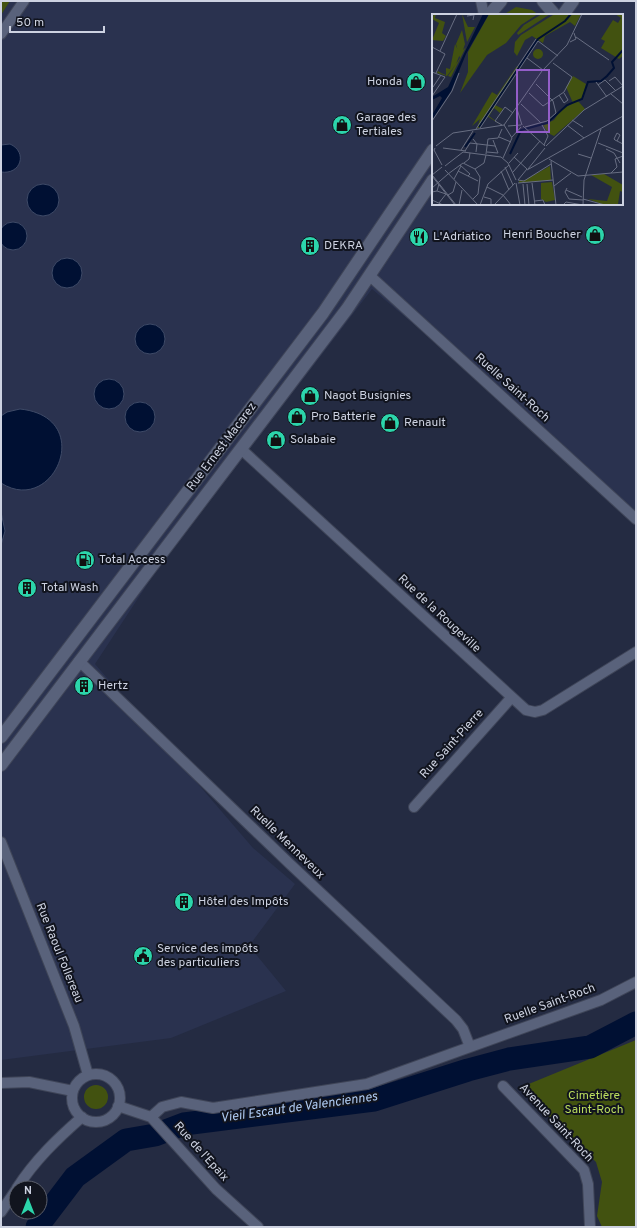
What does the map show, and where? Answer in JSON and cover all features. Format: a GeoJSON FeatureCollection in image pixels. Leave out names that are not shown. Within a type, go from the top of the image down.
{"type":"FeatureCollection","features":[{"type":"Feature","properties":{"kind":"main road"},"geometry":{"type":"LineString","coordinates":[[489,14],[501,1]]}},
{"type":"Feature","properties":{"kind":"main road"},"geometry":{"type":"LineString","coordinates":[[543,1],[554,14]]}},
{"type":"Feature","properties":{"kind":"main road"},"geometry":{"type":"LineString","coordinates":[[564,14],[573,1]]}},
{"type":"Feature","properties":{"kind":"main road","name":"Rue Ernest Macarez"},"geometry":{"type":"LineString","coordinates":[[1,737],[323,313],[432,151]]}},
{"type":"Feature","properties":{"kind":"main road","name":"Rue Ernest Macarez"},"geometry":{"type":"LineString","coordinates":[[1,765],[347,309],[432,182]]}},
{"type":"Feature","properties":{"kind":"street"},"geometry":{"type":"LineString","coordinates":[[1,34],[24,1]]}},
{"type":"Feature","properties":{"kind":"street"},"geometry":{"type":"LineString","coordinates":[[481,1],[484,14]]}},
{"type":"Feature","properties":{"kind":"street","name":"Ruelle Saint-Roch"},"geometry":{"type":"LineString","coordinates":[[370,276],[636,519]]}},
{"type":"Feature","properties":{"kind":"street","name":"Rue de la Rougeville"},"geometry":{"type":"LineString","coordinates":[[241,449],[511,698],[526,710],[539,712],[636,652]]}},
{"type":"Feature","properties":{"kind":"street","name":"Ruelle Menneveux"},"geometry":{"type":"LineString","coordinates":[[79,661],[291,865],[456,1020],[463,1029],[470,1047]]}},
{"type":"Feature","properties":{"kind":"street","name":"Rue Saint-Pierre"},"geometry":{"type":"LineString","coordinates":[[414,807],[511,698]]}},
{"type":"Feature","properties":{"kind":"street","name":"Rue Raoul Follereau"},"geometry":{"type":"LineString","coordinates":[[1,842],[74,1026],[88,1075]]}},
{"type":"Feature","properties":{"kind":"street","name":"Ruelle Saint-Roch"},"geometry":{"type":"LineString","coordinates":[[154,1120],[162,1107],[181,1102],[213,1108],[367,1084],[601,1000],[636,982]]}},
{"type":"Feature","properties":{"kind":"street"},"geometry":{"type":"LineString","coordinates":[[101,1074],[113,1081],[119,1092],[118,1106],[113,1114],[101,1121],[91,1122],[82,1118],[73,1107],[72,1091],[77,1082],[88,1075],[101,1074]]}},
{"type":"Feature","properties":{"kind":"street"},"geometry":{"type":"LineString","coordinates":[[1,1084],[29,1082],[72,1091]]}},
{"type":"Feature","properties":{"kind":"street","name":"Avenue Saint-Roch"},"geometry":{"type":"LineString","coordinates":[[503,1086],[584,1170],[588,1184],[590,1227]]}},
{"type":"Feature","properties":{"kind":"street","name":"Rue de l'Epaix"},"geometry":{"type":"LineString","coordinates":[[118,1106],[154,1120],[216,1189],[258,1227]]}},
{"type":"Feature","properties":{"kind":"street"},"geometry":{"type":"LineString","coordinates":[[23,1180],[42,1154],[82,1118]]}},
{"type":"Feature","properties":{"kind":"street"},"geometry":{"type":"LineString","coordinates":[[1,1212],[8,1201]]}},
{"type":"Feature","properties":{"kind":"shaded area"},"geometry":{"type":"Polygon","coordinates":[[[10,1],[636,1],[636,511],[372,289],[154,574],[95,664],[253,848],[295,884],[249,946],[286,991],[171,1038],[1,1060],[1,15],[10,1]]]}},
{"type":"Feature","properties":{"kind":"shaded area"},"geometry":{"type":"Polygon","coordinates":[[[10,144],[19,152],[20,162],[13,170],[1,172],[1,145],[10,144]]]}},
{"type":"Feature","properties":{"kind":"shaded area"},"geometry":{"type":"Polygon","coordinates":[[[40,184],[46,184],[55,188],[59,200],[55,212],[46,216],[40,216],[31,212],[27,203],[27,197],[31,188],[40,184]]]}},
{"type":"Feature","properties":{"kind":"shaded area"},"geometry":{"type":"Polygon","coordinates":[[[13,222],[23,226],[27,236],[23,246],[13,250],[3,246],[-1,236],[3,226],[13,222]]]}},
{"type":"Feature","properties":{"kind":"shaded area"},"geometry":{"type":"Polygon","coordinates":[[[67,258],[77,263],[82,273],[77,283],[67,288],[57,283],[52,273],[57,263],[67,258]]]}},
{"type":"Feature","properties":{"kind":"shaded area"},"geometry":{"type":"Polygon","coordinates":[[[150,324],[160,329],[165,339],[160,349],[150,354],[140,349],[135,339],[140,329],[150,324]]]}},
{"type":"Feature","properties":{"kind":"shaded area"},"geometry":{"type":"Polygon","coordinates":[[[109,379],[119,384],[124,394],[119,404],[109,409],[99,404],[94,394],[99,384],[109,379]]]}},
{"type":"Feature","properties":{"kind":"shaded area"},"geometry":{"type":"Polygon","coordinates":[[[140,402],[150,407],[155,417],[150,427],[140,432],[130,427],[125,417],[130,407],[140,402]]]}},
{"type":"Feature","properties":{"kind":"shaded area"},"geometry":{"type":"Polygon","coordinates":[[[20,409],[43,416],[57,429],[62,445],[59,462],[51,477],[37,487],[20,490],[1,483],[1,416],[7,412],[20,409]]]}},
{"type":"Feature","properties":{"kind":"shaded area"},"geometry":{"type":"Polygon","coordinates":[[[1,512],[5,531],[1,545],[1,512]]]}},
{"type":"Feature","properties":{"kind":"green space"},"geometry":{"type":"Polygon","coordinates":[[[1,1],[10,1],[1,15],[1,1]]]}},
{"type":"Feature","properties":{"kind":"green space"},"geometry":{"type":"Polygon","coordinates":[[[516,7],[532,10],[538,14],[505,14],[516,7]]]}},
{"type":"Feature","properties":{"kind":"green space","name":"Cimetière Saint-Roch"},"geometry":{"type":"Polygon","coordinates":[[[636,1040],[636,1227],[602,1227],[597,1216],[602,1182],[596,1162],[519,1088],[636,1040]]]}},
{"type":"Feature","properties":{"kind":"green space"},"geometry":{"type":"Polygon","coordinates":[[[96,1085],[105,1088],[108,1097],[105,1106],[96,1109],[87,1106],[84,1097],[87,1088],[96,1085]]]}},
{"type":"Feature","properties":{"kind":"waterway","name":"Vieil Escaut de Valenciennes"},"geometry":{"type":"LineString","coordinates":[[37,1227],[75,1177],[126,1140],[155,1135],[184,1124],[374,1100],[468,1070],[509,1059],[590,1047],[636,1023]]}},
{"type":"Feature","properties":{"kind":"place","name":"Honda"},"geometry":{"type":"Point","coordinates":[416,82]}},
{"type":"Feature","properties":{"kind":"place","name":"Garage des Tertiales"},"geometry":{"type":"Point","coordinates":[342,125]}},
{"type":"Feature","properties":{"kind":"place","name":"Henri Boucher"},"geometry":{"type":"Point","coordinates":[595,235]}},
{"type":"Feature","properties":{"kind":"place","name":"L'Adriatico"},"geometry":{"type":"Point","coordinates":[419,237]}},
{"type":"Feature","properties":{"kind":"place","name":"DEKRA"},"geometry":{"type":"Point","coordinates":[310,246]}},
{"type":"Feature","properties":{"kind":"place","name":"Nagot Busignies"},"geometry":{"type":"Point","coordinates":[310,396]}},
{"type":"Feature","properties":{"kind":"place","name":"Pro Batterie"},"geometry":{"type":"Point","coordinates":[297,417]}},
{"type":"Feature","properties":{"kind":"place","name":"Renault"},"geometry":{"type":"Point","coordinates":[390,423]}},
{"type":"Feature","properties":{"kind":"place","name":"Solabaie"},"geometry":{"type":"Point","coordinates":[276,440]}},
{"type":"Feature","properties":{"kind":"place","name":"Total Access"},"geometry":{"type":"Point","coordinates":[85,560]}},
{"type":"Feature","properties":{"kind":"place","name":"Total Wash"},"geometry":{"type":"Point","coordinates":[27,588]}},
{"type":"Feature","properties":{"kind":"place","name":"Hertz"},"geometry":{"type":"Point","coordinates":[84,686]}},
{"type":"Feature","properties":{"kind":"place","name":"Hôtel des Impôts"},"geometry":{"type":"Point","coordinates":[184,902]}},
{"type":"Feature","properties":{"kind":"place","name":"Service des impôts des particuliers"},"geometry":{"type":"Point","coordinates":[143,956]}}]}
